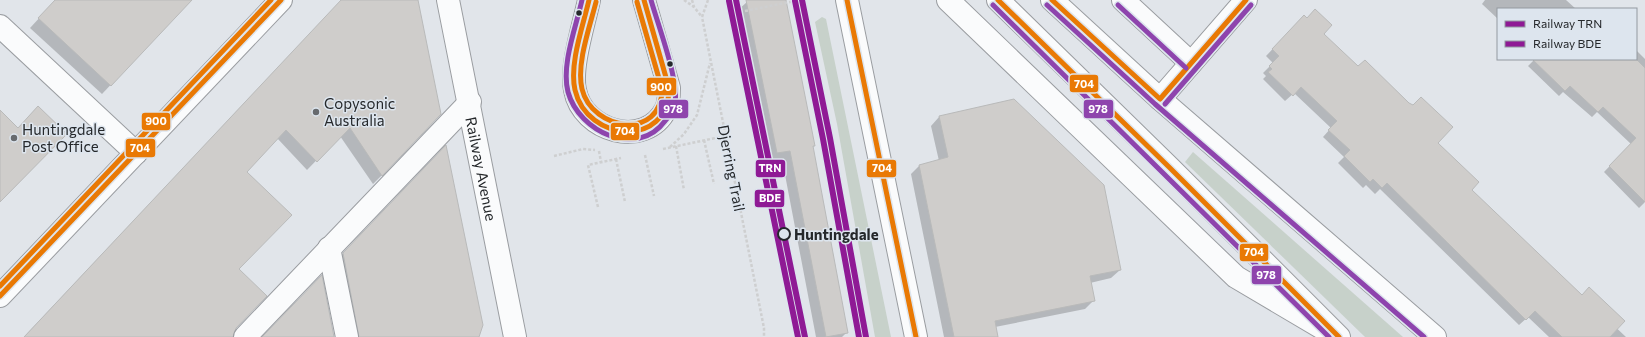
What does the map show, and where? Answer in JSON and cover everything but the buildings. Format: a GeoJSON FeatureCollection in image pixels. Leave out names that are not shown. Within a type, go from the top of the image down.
{"type":"FeatureCollection","features":[{"type":"Feature","properties":{"kind":"main road"},"geometry":{"type":"LineString","coordinates":[[0,296],[281,0]]}},
{"type":"Feature","properties":{"kind":"main road","name":"Railway Avenue"},"geometry":{"type":"LineString","coordinates":[[448,0],[470,102],[493,229],[515,337]]}},
{"type":"Feature","properties":{"kind":"main road"},"geometry":{"type":"LineString","coordinates":[[588,0],[573,78],[575,92],[583,109],[592,119],[614,131],[626,132],[647,127],[659,119],[666,109],[668,99],[669,88],[644,0]]}},
{"type":"Feature","properties":{"kind":"main road"},"geometry":{"type":"LineString","coordinates":[[847,0],[916,337]]}},
{"type":"Feature","properties":{"kind":"main road"},"geometry":{"type":"LineString","coordinates":[[948,0],[1236,277],[1338,337]]}},
{"type":"Feature","properties":{"kind":"main road"},"geometry":{"type":"LineString","coordinates":[[998,0],[1170,168],[1338,337]]}},
{"type":"Feature","properties":{"kind":"main road"},"geometry":{"type":"LineString","coordinates":[[1052,0],[1104,49],[1435,337]]}},
{"type":"Feature","properties":{"kind":"main road"},"geometry":{"type":"LineString","coordinates":[[1123,0],[1191,63]]}},
{"type":"Feature","properties":{"kind":"main road"},"geometry":{"type":"LineString","coordinates":[[1160,98],[1202,52],[1246,0]]}},
{"type":"Feature","properties":{"kind":"main road"},"geometry":{"type":"LineString","coordinates":[[0,26],[136,153]]}},
{"type":"Feature","properties":{"kind":"main road"},"geometry":{"type":"LineString","coordinates":[[245,337],[470,102]]}},
{"type":"Feature","properties":{"kind":"main road"},"geometry":{"type":"LineString","coordinates":[[329,248],[347,337]]}},
{"type":"Feature","properties":{"kind":"path"},"geometry":{"type":"LineString","coordinates":[[684,0],[694,7],[702,17]]}},
{"type":"Feature","properties":{"kind":"path"},"geometry":{"type":"LineString","coordinates":[[692,0],[694,7]]}},
{"type":"Feature","properties":{"kind":"path","name":"Djerring Trail"},"geometry":{"type":"LineString","coordinates":[[708,0],[702,17],[764,328],[764,337]]}},
{"type":"Feature","properties":{"kind":"path"},"geometry":{"type":"LineString","coordinates":[[745,11],[795,1]]}},
{"type":"Feature","properties":{"kind":"path"},"geometry":{"type":"LineString","coordinates":[[670,147],[684,134],[697,115],[710,60]]}},
{"type":"Feature","properties":{"kind":"path"},"geometry":{"type":"LineString","coordinates":[[657,150],[725,136]]}},
{"type":"Feature","properties":{"kind":"path"},"geometry":{"type":"LineString","coordinates":[[704,140],[714,184]]}},
{"type":"Feature","properties":{"kind":"path"},"geometry":{"type":"LineString","coordinates":[[676,146],[684,190]]}},
{"type":"Feature","properties":{"kind":"path"},"geometry":{"type":"LineString","coordinates":[[554,156],[583,149],[589,151],[599,149],[601,162]]}},
{"type":"Feature","properties":{"kind":"path"},"geometry":{"type":"LineString","coordinates":[[638,154],[651,151]]}},
{"type":"Feature","properties":{"kind":"path"},"geometry":{"type":"LineString","coordinates":[[645,153],[654,196]]}},
{"type":"Feature","properties":{"kind":"path"},"geometry":{"type":"LineString","coordinates":[[598,207],[588,165],[624,157]]}},
{"type":"Feature","properties":{"kind":"path"},"geometry":{"type":"LineString","coordinates":[[616,159],[625,202]]}},
{"type":"Feature","properties":{"kind":"shaded area"},"geometry":{"type":"Polygon","coordinates":[[[822,17],[826,19],[891,337],[875,337],[837,124],[815,22],[822,17]]]}},
{"type":"Feature","properties":{"kind":"shaded area"},"geometry":{"type":"Polygon","coordinates":[[[1193,152],[1403,337],[1365,337],[1185,162],[1193,152]]]}},
{"type":"Feature","properties":{"kind":"rail line","name":"TRN"},"geometry":{"type":"LineString","coordinates":[[736,0],[805,337]]}},
{"type":"Feature","properties":{"kind":"rail line","name":"TRN"},"geometry":{"type":"LineString","coordinates":[[802,0],[830,138],[866,337]]}},
{"type":"Feature","properties":{"kind":"rail line","name":"BDE"},"geometry":{"type":"LineString","coordinates":[[729,1],[798,337]]}},
{"type":"Feature","properties":{"kind":"rail line","name":"BDE"},"geometry":{"type":"LineString","coordinates":[[795,1],[823,139],[859,337]]}},
{"type":"Feature","properties":{"kind":"transit line","name":"900"},"geometry":{"type":"LineString","coordinates":[[0,286],[271,0]]}},
{"type":"Feature","properties":{"kind":"transit line","name":"704"},"geometry":{"type":"LineString","coordinates":[[0,296],[281,0]]}},
{"type":"Feature","properties":{"kind":"transit line","name":"978"},"geometry":{"type":"LineString","coordinates":[[582,0],[566,70],[568,92],[574,106],[584,119],[596,129],[610,136],[625,139],[640,138],[653,132],[669,117],[675,103],[674,81],[671,67],[651,0]]}},
{"type":"Feature","properties":{"kind":"transit line","name":"704"},"geometry":{"type":"LineString","coordinates":[[589,0],[575,57],[575,90],[582,107],[595,120],[610,128],[626,131],[642,129],[656,121],[665,108],[669,88],[644,0]]}},
{"type":"Feature","properties":{"kind":"transit line","name":"704"},"geometry":{"type":"LineString","coordinates":[[847,0],[916,337]]}},
{"type":"Feature","properties":{"kind":"transit line","name":"704"},"geometry":{"type":"LineString","coordinates":[[998,0],[1170,168],[1339,337]]}},
{"type":"Feature","properties":{"kind":"transit line","name":"704"},"geometry":{"type":"LineString","coordinates":[[1052,0],[1160,99],[1246,0]]}},
{"type":"Feature","properties":{"kind":"transit line","name":"900"},"geometry":{"type":"LineString","coordinates":[[596,2],[582,57],[582,89],[588,103],[599,114],[612,121],[626,124],[639,123],[651,117],[659,106],[662,89],[637,2]]}},
{"type":"Feature","properties":{"kind":"transit line","name":"978"},"geometry":{"type":"LineString","coordinates":[[993,5],[1329,337]]}},
{"type":"Feature","properties":{"kind":"transit line","name":"978"},"geometry":{"type":"LineString","coordinates":[[1047,5],[1155,104],[1424,337]]}},
{"type":"Feature","properties":{"kind":"transit line","name":"978"},"geometry":{"type":"LineString","coordinates":[[1118,5],[1186,68]]}},
{"type":"Feature","properties":{"kind":"transit line","name":"978"},"geometry":{"type":"LineString","coordinates":[[1165,104],[1251,5]]}},
{"type":"Feature","properties":{"kind":"place","name":"Copysonic Australia"},"geometry":{"type":"Point","coordinates":[316,112]}},
{"type":"Feature","properties":{"kind":"place","name":"Huntingdale Post Office"},"geometry":{"type":"Point","coordinates":[14,138]}},
{"type":"Feature","properties":{"kind":"place","name":"Huntingdale"},"geometry":{"type":"Point","coordinates":[784,234]}}]}
